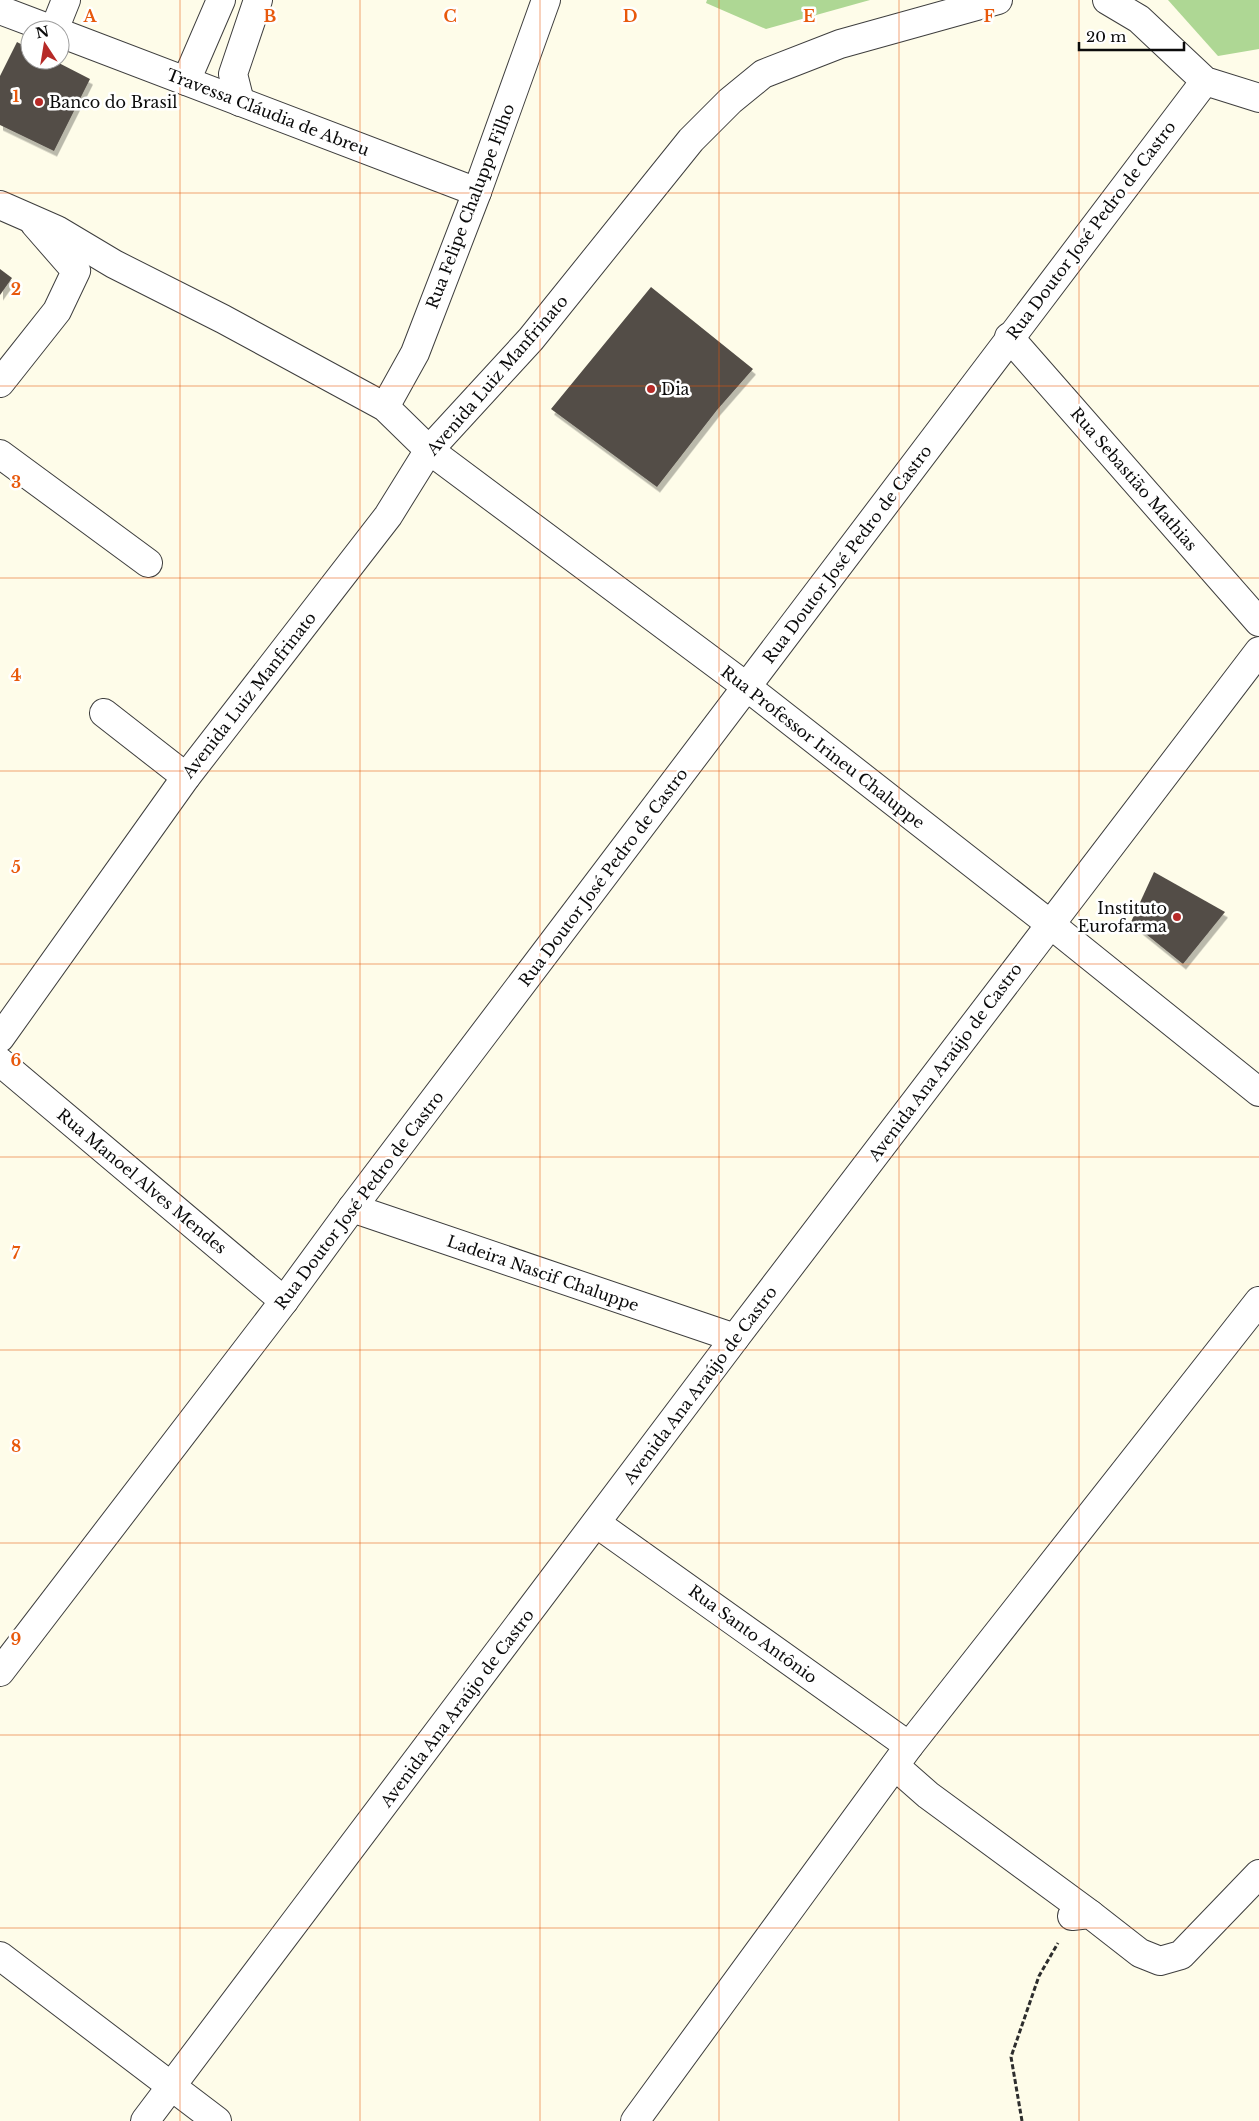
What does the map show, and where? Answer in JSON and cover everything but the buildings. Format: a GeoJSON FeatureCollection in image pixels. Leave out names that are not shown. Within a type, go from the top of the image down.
{"type":"FeatureCollection","features":[{"type":"Feature","properties":{"kind":"street"},"geometry":{"type":"LineString","coordinates":[[58,20],[66,0]]}},
{"type":"Feature","properties":{"kind":"street"},"geometry":{"type":"LineString","coordinates":[[186,81],[221,0]]}},
{"type":"Feature","properties":{"kind":"street"},"geometry":{"type":"LineString","coordinates":[[240,102],[234,74],[258,0]]}},
{"type":"Feature","properties":{"kind":"street","name":"Rua Felipe Chaluppe Filho"},"geometry":{"type":"LineString","coordinates":[[384,407],[415,353],[477,192],[546,0]]}},
{"type":"Feature","properties":{"kind":"street","name":"Avenida Luiz Manfrinato"},"geometry":{"type":"LineString","coordinates":[[0,1038],[186,777],[388,516],[429,450],[531,340],[691,140],[730,101],[764,74],[840,44],[998,0]]}},
{"type":"Feature","properties":{"kind":"street"},"geometry":{"type":"LineString","coordinates":[[1107,0],[1139,19],[1205,81],[1259,98]]}},
{"type":"Feature","properties":{"kind":"street"},"geometry":{"type":"LineString","coordinates":[[0,10],[27,20]]}},
{"type":"Feature","properties":{"kind":"street","name":"Travessa Cláudia de Abreu"},"geometry":{"type":"LineString","coordinates":[[70,36],[477,192]]}},
{"type":"Feature","properties":{"kind":"street","name":"Rua Doutor José Pedro de Castro"},"geometry":{"type":"LineString","coordinates":[[0,1672],[284,1301],[352,1208],[747,687],[1009,337],[1205,81]]}},
{"type":"Feature","properties":{"kind":"street","name":"Rua Professor Irineu Chaluppe"},"geometry":{"type":"LineString","coordinates":[[0,205],[57,230],[114,264],[223,319],[384,407],[429,450],[747,687],[1050,924],[1259,1092]]}},
{"type":"Feature","properties":{"kind":"street"},"geometry":{"type":"LineString","coordinates":[[0,384],[57,311],[76,271],[31,219]]}},
{"type":"Feature","properties":{"kind":"street","name":"Rua Sebastião Mathias"},"geometry":{"type":"LineString","coordinates":[[1009,337],[1259,622]]}},
{"type":"Feature","properties":{"kind":"street"},"geometry":{"type":"LineString","coordinates":[[0,454],[148,563]]}},
{"type":"Feature","properties":{"kind":"street","name":"Avenida Ana Araújo de Castro"},"geometry":{"type":"LineString","coordinates":[[145,2121],[735,1338],[1259,651]]}},
{"type":"Feature","properties":{"kind":"street"},"geometry":{"type":"LineString","coordinates":[[104,713],[186,777]]}},
{"type":"Feature","properties":{"kind":"street","name":"Rua Manoel Alves Mendes"},"geometry":{"type":"LineString","coordinates":[[0,1062],[284,1301]]}},
{"type":"Feature","properties":{"kind":"street","name":"Ladeira Nascif Chaluppe"},"geometry":{"type":"LineString","coordinates":[[352,1208],[735,1338]]}},
{"type":"Feature","properties":{"kind":"street"},"geometry":{"type":"LineString","coordinates":[[635,2121],[902,1756],[1259,1301]]}},
{"type":"Feature","properties":{"kind":"street","name":"Rua Santo Antônio"},"geometry":{"type":"LineString","coordinates":[[596,1523],[902,1756],[928,1795],[1081,1915],[1140,1953],[1160,1961],[1181,1955],[1259,1874]]}},
{"type":"Feature","properties":{"kind":"street"},"geometry":{"type":"LineString","coordinates":[[0,1956],[217,2121]]}},
{"type":"Feature","properties":{"kind":"path"},"geometry":{"type":"LineString","coordinates":[[1022,2121],[1011,2057],[1040,1976],[1081,1915]]}},
{"type":"Feature","properties":{"kind":"green space"},"geometry":{"type":"Polygon","coordinates":[[[707,0],[870,0],[766,29],[706,3],[707,0]]]}},
{"type":"Feature","properties":{"kind":"green space"},"geometry":{"type":"Polygon","coordinates":[[[1168,0],[1259,0],[1259,49],[1218,56],[1168,0]]]}},
{"type":"Feature","properties":{"kind":"place","name":"Banco do Brasil"},"geometry":{"type":"Point","coordinates":[39,102]}},
{"type":"Feature","properties":{"kind":"place","name":"Dia"},"geometry":{"type":"Point","coordinates":[651,389]}},
{"type":"Feature","properties":{"kind":"place","name":"Instituto Eurofarma"},"geometry":{"type":"Point","coordinates":[1177,917]}}]}
